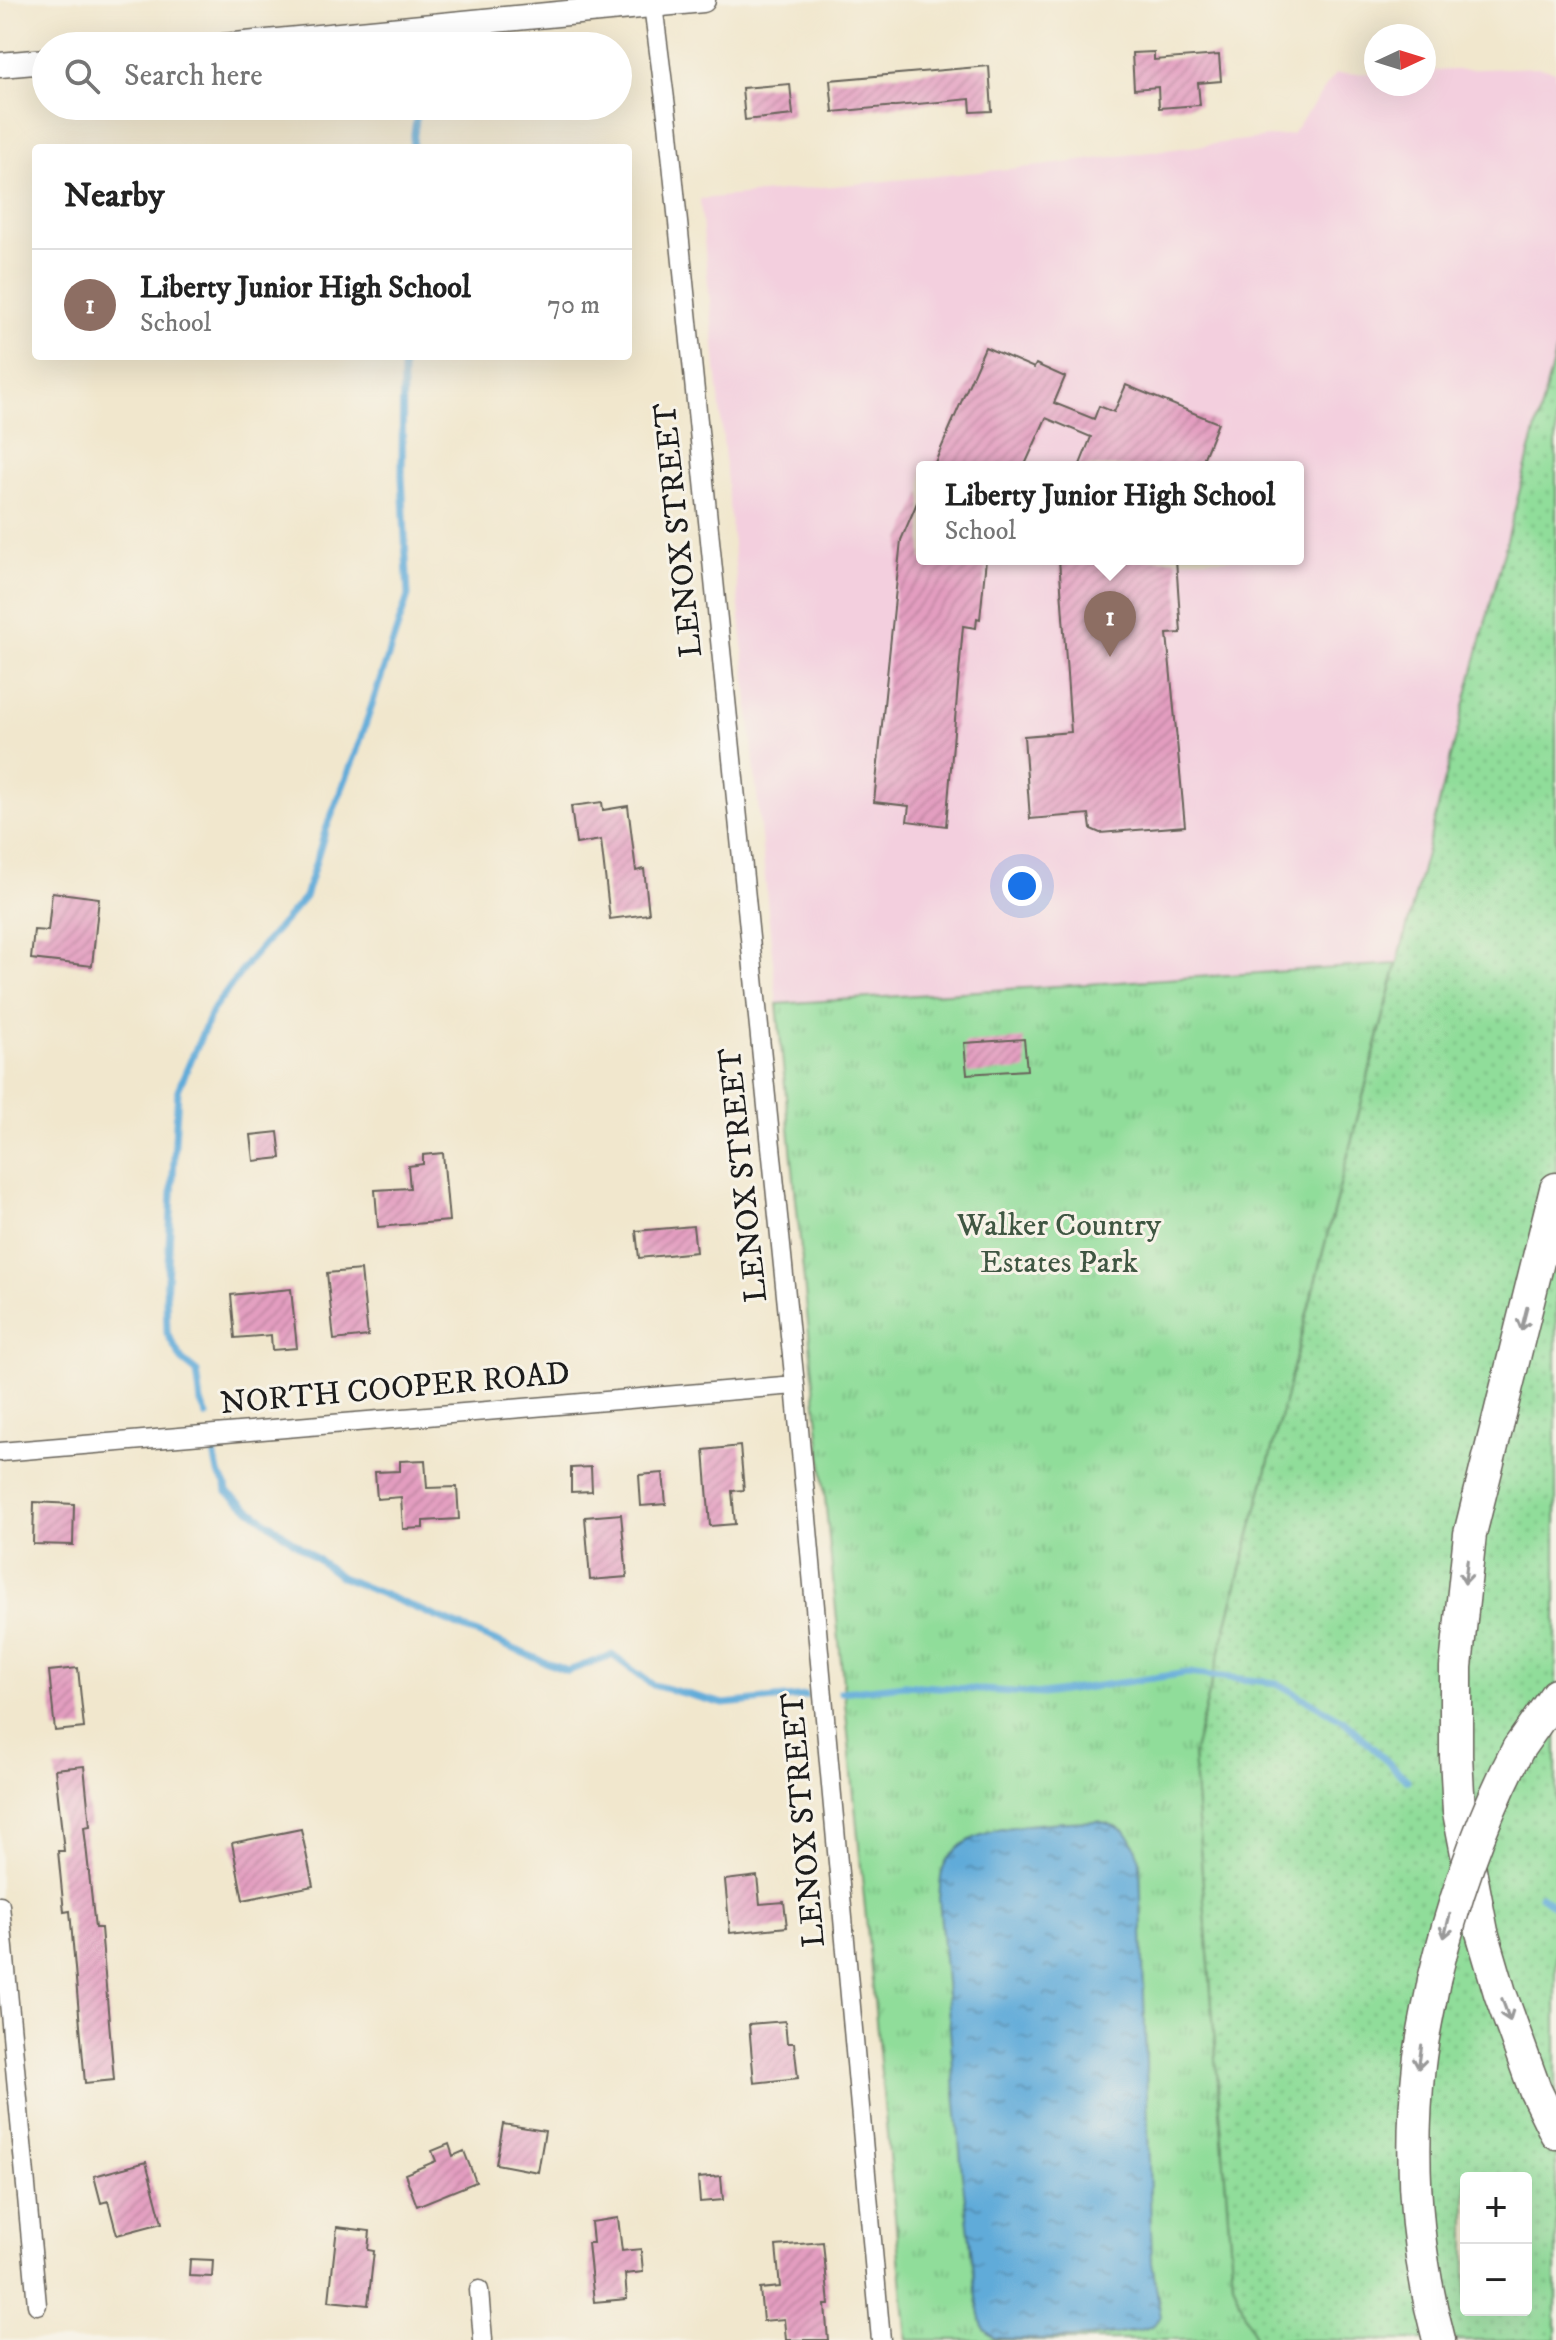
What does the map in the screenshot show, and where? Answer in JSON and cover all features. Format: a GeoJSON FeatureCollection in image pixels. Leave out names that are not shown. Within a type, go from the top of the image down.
{"type":"FeatureCollection","features":[{"type":"Feature","properties":{"kind":"highway"},"geometry":{"type":"LineString","coordinates":[[1556,1189],[1470,1534],[1456,1667],[1459,1812],[1482,1932],[1535,2090],[1556,2133]]}},
{"type":"Feature","properties":{"kind":"highway"},"geometry":{"type":"LineString","coordinates":[[1439,2340],[1423,2274],[1413,2154],[1419,2063],[1434,1980],[1450,1914],[1488,1815],[1518,1749],[1556,1695]]}},
{"type":"Feature","properties":{"kind":"street"},"geometry":{"type":"LineString","coordinates":[[370,32],[703,0]]}},
{"type":"Feature","properties":{"kind":"street","name":"LENOX STREET"},"geometry":{"type":"LineString","coordinates":[[653,5],[668,123],[795,1385],[881,2340]]}},
{"type":"Feature","properties":{"kind":"street"},"geometry":{"type":"LineString","coordinates":[[0,65],[32,62]]}},
{"type":"Feature","properties":{"kind":"street","name":"NORTH COOPER ROAD"},"geometry":{"type":"LineString","coordinates":[[0,1452],[795,1385]]}},
{"type":"Feature","properties":{"kind":"street"},"geometry":{"type":"LineString","coordinates":[[0,1905],[37,2305]]}},
{"type":"Feature","properties":{"kind":"street"},"geometry":{"type":"LineString","coordinates":[[479,2290],[483,2340]]}},
{"type":"Feature","properties":{"kind":"shaded area"},"geometry":{"type":"Polygon","coordinates":[[[1539,67],[1556,71],[1556,350],[1397,964],[777,1004],[700,199],[1040,166],[1292,134],[1335,74],[1364,73],[1364,96],[1436,96],[1436,71],[1539,67]]]}},
{"type":"Feature","properties":{"kind":"green space"},"geometry":{"type":"Polygon","coordinates":[[[1556,350],[1556,2340],[1255,2340],[1233,2283],[1193,1755],[1556,350]]]}},
{"type":"Feature","properties":{"kind":"green space","name":"Walker Country Estates Park"},"geometry":{"type":"Polygon","coordinates":[[[1397,964],[1193,1755],[1233,2283],[1255,2340],[907,2340],[777,1004],[1397,964]]]}},
{"type":"Feature","properties":{"kind":"water"},"geometry":{"type":"Polygon","coordinates":[[[1098,1821],[1126,1833],[1140,1860],[1152,2262],[1161,2316],[1156,2324],[1132,2332],[1049,2339],[994,2338],[983,2328],[978,2306],[962,2175],[939,1899],[941,1875],[953,1852],[989,1833],[1035,1824],[1098,1821]]]}},
{"type":"Feature","properties":{"kind":"building"},"geometry":{"type":"Polygon","coordinates":[[[1154,52],[1154,60],[1219,55],[1221,81],[1198,83],[1200,105],[1159,108],[1158,87],[1134,89],[1132,53],[1154,52]]]}},
{"type":"Feature","properties":{"kind":"building"},"geometry":{"type":"Polygon","coordinates":[[[989,66],[992,111],[971,112],[970,99],[833,112],[830,80],[989,66]]]}},
{"type":"Feature","properties":{"kind":"building"},"geometry":{"type":"Polygon","coordinates":[[[790,84],[793,115],[745,120],[742,88],[790,84]]]}},
{"type":"Feature","properties":{"kind":"building"},"geometry":{"type":"Polygon","coordinates":[[[985,347],[1034,368],[1036,364],[1065,377],[1054,403],[1094,419],[1099,406],[1114,412],[1126,385],[1218,423],[1202,461],[1081,461],[1091,437],[1046,418],[1027,461],[936,461],[985,347]]]}},
{"type":"Feature","properties":{"kind":"building"},"geometry":{"type":"Polygon","coordinates":[[[916,505],[916,565],[985,565],[980,619],[977,618],[976,628],[963,626],[946,826],[907,821],[909,806],[874,802],[901,540],[916,505]]]}},
{"type":"Feature","properties":{"kind":"building"},"geometry":{"type":"Polygon","coordinates":[[[1059,565],[1176,565],[1181,633],[1167,634],[1185,826],[1100,833],[1091,829],[1089,814],[1030,819],[1024,736],[1071,732],[1059,565]]]}},
{"type":"Feature","properties":{"kind":"building"},"geometry":{"type":"Polygon","coordinates":[[[602,802],[603,810],[628,806],[636,871],[644,869],[649,914],[610,919],[601,840],[576,844],[571,806],[602,802]]]}},
{"type":"Feature","properties":{"kind":"building"},"geometry":{"type":"Polygon","coordinates":[[[52,892],[99,898],[92,966],[31,959],[34,930],[48,931],[52,892]]]}},
{"type":"Feature","properties":{"kind":"building"},"geometry":{"type":"Polygon","coordinates":[[[1024,1039],[1027,1070],[967,1074],[964,1043],[1024,1039]]]}},
{"type":"Feature","properties":{"kind":"building"},"geometry":{"type":"Polygon","coordinates":[[[278,1132],[281,1158],[254,1161],[251,1135],[278,1132]]]}},
{"type":"Feature","properties":{"kind":"building"},"geometry":{"type":"Polygon","coordinates":[[[443,1153],[449,1221],[378,1227],[375,1190],[410,1188],[408,1166],[423,1164],[423,1155],[443,1153]]]}},
{"type":"Feature","properties":{"kind":"building"},"geometry":{"type":"Polygon","coordinates":[[[693,1226],[696,1252],[639,1258],[636,1231],[693,1226]]]}},
{"type":"Feature","properties":{"kind":"building"},"geometry":{"type":"Polygon","coordinates":[[[361,1270],[368,1336],[334,1340],[327,1273],[361,1270]]]}},
{"type":"Feature","properties":{"kind":"building"},"geometry":{"type":"Polygon","coordinates":[[[291,1289],[297,1348],[272,1350],[271,1335],[235,1338],[231,1295],[291,1289]]]}},
{"type":"Feature","properties":{"kind":"building"},"geometry":{"type":"Polygon","coordinates":[[[740,1446],[744,1490],[732,1491],[735,1524],[710,1526],[704,1450],[740,1446]]]}},
{"type":"Feature","properties":{"kind":"building"},"geometry":{"type":"Polygon","coordinates":[[[425,1460],[427,1488],[457,1487],[459,1519],[423,1521],[423,1528],[403,1529],[401,1497],[377,1499],[375,1472],[400,1471],[400,1461],[425,1460]]]}},
{"type":"Feature","properties":{"kind":"building"},"geometry":{"type":"Polygon","coordinates":[[[591,1467],[592,1491],[571,1492],[571,1468],[591,1467]]]}},
{"type":"Feature","properties":{"kind":"building"},"geometry":{"type":"Polygon","coordinates":[[[663,1473],[666,1504],[641,1506],[639,1475],[663,1473]]]}},
{"type":"Feature","properties":{"kind":"building"},"geometry":{"type":"Polygon","coordinates":[[[34,1502],[74,1504],[73,1545],[33,1544],[34,1502]]]}},
{"type":"Feature","properties":{"kind":"building"},"geometry":{"type":"Polygon","coordinates":[[[621,1514],[627,1577],[590,1580],[585,1517],[621,1514]]]}},
{"type":"Feature","properties":{"kind":"building"},"geometry":{"type":"Polygon","coordinates":[[[78,1668],[84,1728],[55,1731],[49,1671],[78,1668]]]}},
{"type":"Feature","properties":{"kind":"building"},"geometry":{"type":"Polygon","coordinates":[[[84,1766],[90,1826],[84,1827],[95,1928],[101,1928],[114,2080],[85,2083],[70,1911],[64,1912],[58,1851],[64,1851],[55,1769],[84,1766]]]}},
{"type":"Feature","properties":{"kind":"building"},"geometry":{"type":"Polygon","coordinates":[[[301,1829],[313,1886],[243,1900],[232,1843],[301,1829]]]}},
{"type":"Feature","properties":{"kind":"building"},"geometry":{"type":"Polygon","coordinates":[[[757,1876],[760,1904],[784,1902],[787,1927],[730,1933],[725,1880],[757,1876]]]}},
{"type":"Feature","properties":{"kind":"building"},"geometry":{"type":"Polygon","coordinates":[[[785,2021],[787,2043],[794,2043],[798,2078],[754,2083],[749,2024],[785,2021]]]}},
{"type":"Feature","properties":{"kind":"building"},"geometry":{"type":"Polygon","coordinates":[[[503,2124],[545,2131],[538,2172],[496,2164],[503,2124]]]}},
{"type":"Feature","properties":{"kind":"building"},"geometry":{"type":"Polygon","coordinates":[[[449,2144],[453,2156],[464,2151],[476,2182],[417,2206],[405,2174],[436,2161],[432,2151],[449,2144]]]}},
{"type":"Feature","properties":{"kind":"building"},"geometry":{"type":"Polygon","coordinates":[[[146,2162],[162,2223],[117,2235],[108,2201],[101,2203],[94,2176],[146,2162]]]}},
{"type":"Feature","properties":{"kind":"building"},"geometry":{"type":"Polygon","coordinates":[[[721,2176],[723,2200],[700,2202],[698,2178],[721,2176]]]}},
{"type":"Feature","properties":{"kind":"building"},"geometry":{"type":"Polygon","coordinates":[[[618,2218],[622,2251],[641,2249],[643,2272],[625,2274],[627,2299],[594,2302],[588,2243],[593,2243],[591,2222],[618,2218]]]}},
{"type":"Feature","properties":{"kind":"building"},"geometry":{"type":"Polygon","coordinates":[[[337,2227],[370,2231],[368,2250],[374,2251],[368,2305],[329,2301],[337,2227]]]}},
{"type":"Feature","properties":{"kind":"building"},"geometry":{"type":"Polygon","coordinates":[[[823,2242],[829,2305],[825,2305],[828,2340],[786,2340],[784,2319],[763,2321],[760,2289],[780,2287],[776,2246],[823,2242]]]}},
{"type":"Feature","properties":{"kind":"building"},"geometry":{"type":"Polygon","coordinates":[[[190,2259],[213,2260],[212,2277],[189,2276],[190,2259]]]}},
{"type":"Feature","properties":{"kind":"waterway"},"geometry":{"type":"LineString","coordinates":[[413,144],[416,120]]}},
{"type":"Feature","properties":{"kind":"waterway"},"geometry":{"type":"LineString","coordinates":[[207,1416],[201,1403],[197,1372],[182,1360],[167,1333],[166,1298],[178,1090],[212,1011],[250,960],[305,897],[408,596],[402,476],[403,360]]}},
{"type":"Feature","properties":{"kind":"waterway"},"geometry":{"type":"LineString","coordinates":[[214,1452],[218,1473],[227,1492],[341,1577],[552,1665],[568,1671],[612,1655],[653,1685],[724,1704],[805,1696]]}},
{"type":"Feature","properties":{"kind":"waterway"},"geometry":{"type":"LineString","coordinates":[[841,1692],[905,1685],[1043,1694],[1187,1673],[1277,1683],[1343,1720],[1407,1780]]}},
{"type":"Feature","properties":{"kind":"waterway"},"geometry":{"type":"LineString","coordinates":[[1541,1896],[1556,1907]]}},
{"type":"Feature","properties":{"kind":"place","name":"Liberty Junior High School"},"geometry":{"type":"Point","coordinates":[1110,657]}}]}
